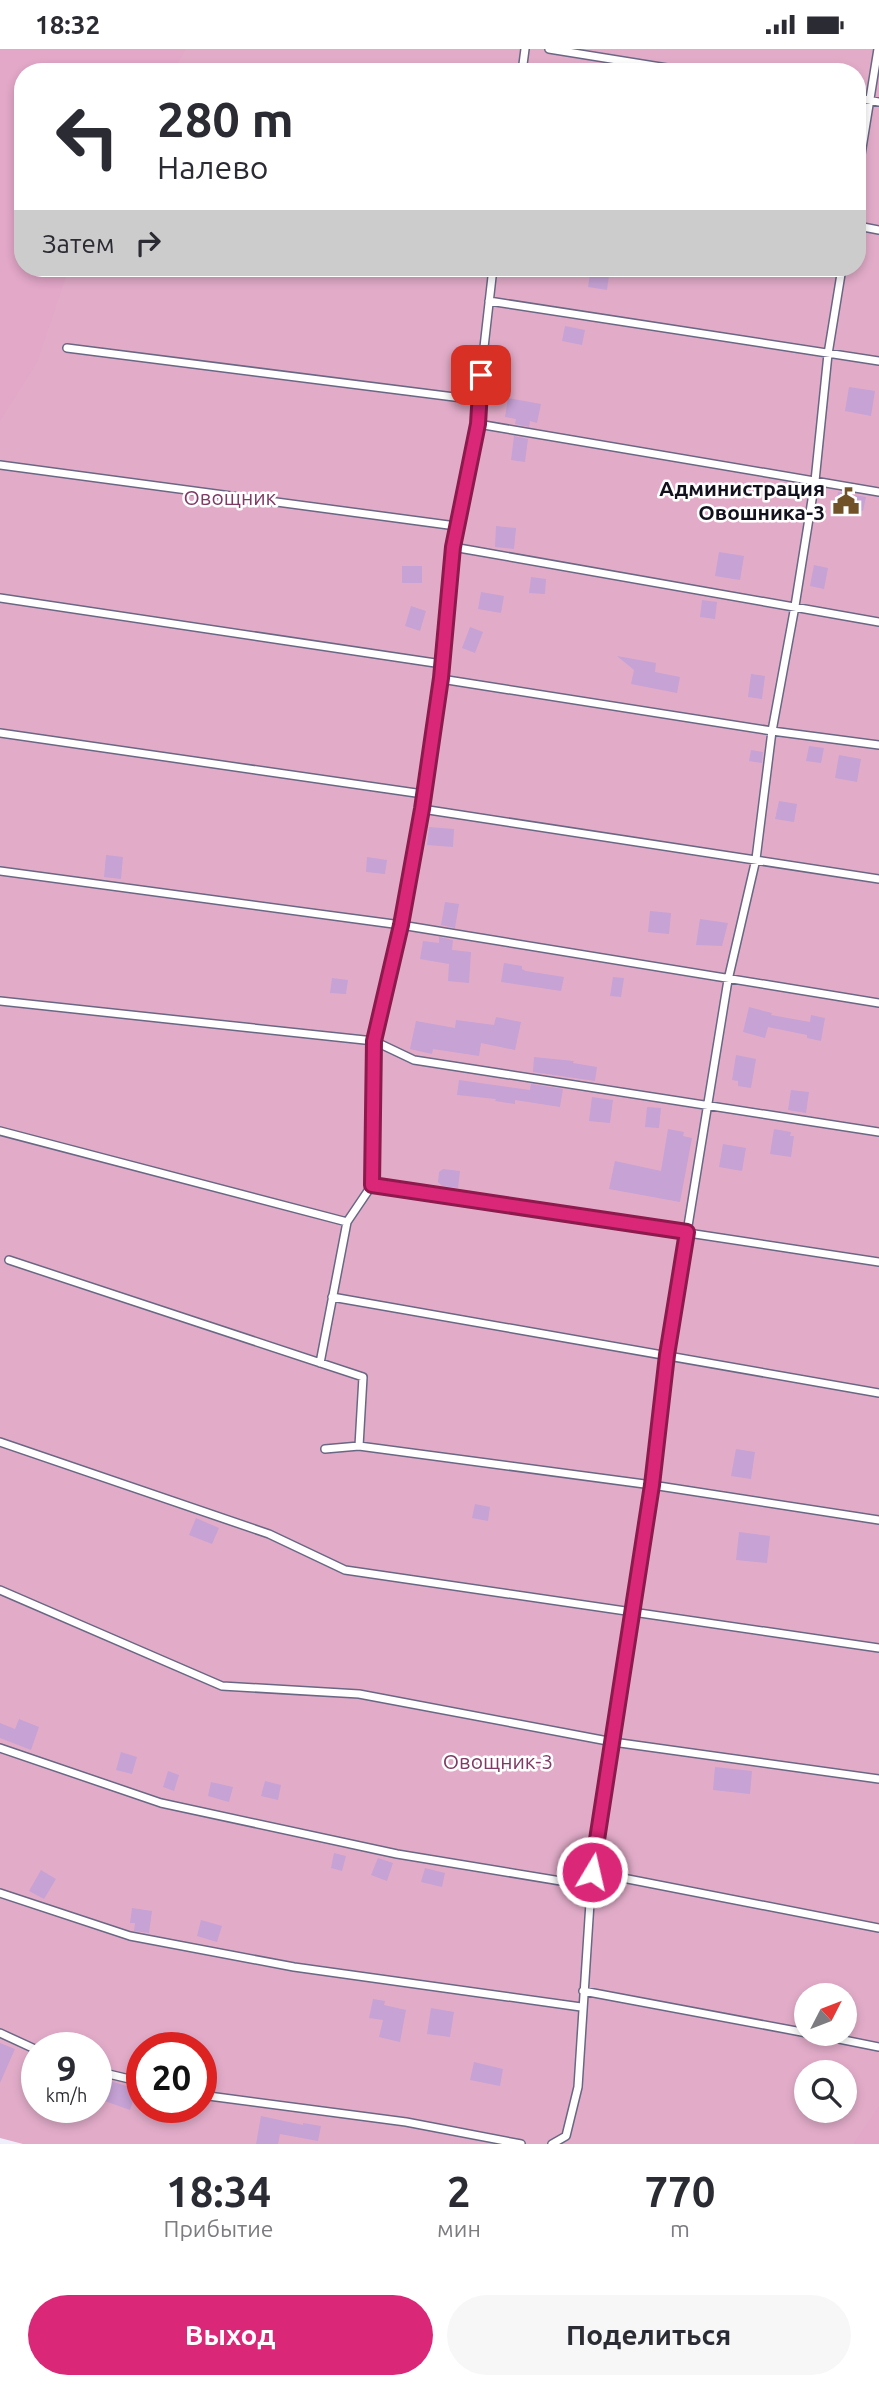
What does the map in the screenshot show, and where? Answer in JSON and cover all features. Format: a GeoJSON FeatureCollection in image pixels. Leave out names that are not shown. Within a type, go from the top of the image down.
{"type":"FeatureCollection","features":[{"type":"Feature","properties":{"kind":"lane"},"geometry":{"type":"LineString","coordinates":[[549,49],[636,63]]}},
{"type":"Feature","properties":{"kind":"lane"},"geometry":{"type":"LineString","coordinates":[[866,120],[878,49]]}},
{"type":"Feature","properties":{"kind":"lane"},"geometry":{"type":"LineString","coordinates":[[866,99],[879,101]]}},
{"type":"Feature","properties":{"kind":"lane"},"geometry":{"type":"LineString","coordinates":[[320,1363],[347,1223],[372,1185],[374,1041],[401,925],[422,809],[441,678],[456,526],[478,424],[478,400],[492,277]]}},
{"type":"Feature","properties":{"kind":"lane"},"geometry":{"type":"LineString","coordinates":[[552,2144],[566,2136],[578,2087],[592,1872],[652,1485],[667,1355],[727,980],[756,859],[772,731],[815,481],[828,354],[841,277]]}},
{"type":"Feature","properties":{"kind":"lane"},"geometry":{"type":"LineString","coordinates":[[489,301],[879,361]]}},
{"type":"Feature","properties":{"kind":"lane"},"geometry":{"type":"LineString","coordinates":[[67,348],[478,400]]}},
{"type":"Feature","properties":{"kind":"lane"},"geometry":{"type":"LineString","coordinates":[[478,424],[879,492]]}},
{"type":"Feature","properties":{"kind":"lane"},"geometry":{"type":"LineString","coordinates":[[0,465],[456,526]]}},
{"type":"Feature","properties":{"kind":"lane"},"geometry":{"type":"LineString","coordinates":[[453,547],[879,622]]}},
{"type":"Feature","properties":{"kind":"lane"},"geometry":{"type":"LineString","coordinates":[[0,598],[442,664]]}},
{"type":"Feature","properties":{"kind":"lane"},"geometry":{"type":"LineString","coordinates":[[441,678],[772,731],[879,745]]}},
{"type":"Feature","properties":{"kind":"lane"},"geometry":{"type":"LineString","coordinates":[[0,733],[423,795]]}},
{"type":"Feature","properties":{"kind":"lane"},"geometry":{"type":"LineString","coordinates":[[422,809],[879,879]]}},
{"type":"Feature","properties":{"kind":"lane"},"geometry":{"type":"LineString","coordinates":[[0,870],[401,925],[879,1003]]}},
{"type":"Feature","properties":{"kind":"lane"},"geometry":{"type":"LineString","coordinates":[[0,1001],[374,1041],[414,1060],[879,1132]]}},
{"type":"Feature","properties":{"kind":"lane"},"geometry":{"type":"LineString","coordinates":[[0,1131],[347,1223]]}},
{"type":"Feature","properties":{"kind":"lane"},"geometry":{"type":"LineString","coordinates":[[372,1185],[879,1262]]}},
{"type":"Feature","properties":{"kind":"lane"},"geometry":{"type":"LineString","coordinates":[[9,1260],[363,1377],[359,1446]]}},
{"type":"Feature","properties":{"kind":"lane"},"geometry":{"type":"LineString","coordinates":[[332,1297],[879,1393]]}},
{"type":"Feature","properties":{"kind":"lane"},"geometry":{"type":"LineString","coordinates":[[0,1442],[269,1534],[345,1570],[879,1648]]}},
{"type":"Feature","properties":{"kind":"lane"},"geometry":{"type":"LineString","coordinates":[[325,1449],[359,1446],[652,1485],[879,1520]]}},
{"type":"Feature","properties":{"kind":"lane"},"geometry":{"type":"LineString","coordinates":[[0,1590],[222,1686],[359,1694],[613,1742],[879,1779]]}},
{"type":"Feature","properties":{"kind":"lane"},"geometry":{"type":"LineString","coordinates":[[0,1748],[161,1804],[397,1854],[591,1886]]}},
{"type":"Feature","properties":{"kind":"lane"},"geometry":{"type":"LineString","coordinates":[[592,1872],[879,1928]]}},
{"type":"Feature","properties":{"kind":"lane"},"geometry":{"type":"LineString","coordinates":[[0,1893],[130,1936],[294,1967],[582,2007]]}},
{"type":"Feature","properties":{"kind":"lane"},"geometry":{"type":"LineString","coordinates":[[583,1991],[794,2030]]}},
{"type":"Feature","properties":{"kind":"lane"},"geometry":{"type":"LineString","coordinates":[[0,2033],[21,2043]]}},
{"type":"Feature","properties":{"kind":"lane"},"geometry":{"type":"LineString","coordinates":[[858,2043],[879,2047]]}},
{"type":"Feature","properties":{"kind":"lane"},"geometry":{"type":"LineString","coordinates":[[217,2097],[406,2122],[521,2144]]}},
{"type":"Feature","properties":{"kind":"green space","name":"Овощник-3"},"geometry":{"type":"Polygon","coordinates":[[[169,49],[879,49],[879,2144],[23,2144],[0,2138],[0,335],[38,277],[866,277],[866,63],[161,63],[169,49]]]}},
{"type":"Feature","properties":{"kind":"shaded area"},"geometry":{"type":"Polygon","coordinates":[[[0,49],[186,49],[178,63],[14,63],[14,277],[66,277],[37,363],[0,421],[0,49]]]}},
{"type":"Feature","properties":{"kind":"shaded area"},"geometry":{"type":"Polygon","coordinates":[[[879,2106],[879,2144],[853,2144],[879,2106]]]}},
{"type":"Feature","properties":{"kind":"building"},"geometry":{"type":"Polygon","coordinates":[[[590,277],[609,277],[607,290],[588,287],[590,277]]]}},
{"type":"Feature","properties":{"kind":"building"},"geometry":{"type":"Polygon","coordinates":[[[565,326],[585,330],[582,345],[562,341],[565,326]]]}},
{"type":"Feature","properties":{"kind":"building"},"geometry":{"type":"Polygon","coordinates":[[[849,387],[875,391],[871,416],[845,411],[849,387]]]}},
{"type":"Feature","properties":{"kind":"building"},"geometry":{"type":"Polygon","coordinates":[[[508,398],[541,404],[537,423],[530,421],[529,427],[515,424],[516,419],[505,417],[508,398]]]}},
{"type":"Feature","properties":{"kind":"building"},"geometry":{"type":"Polygon","coordinates":[[[514,436],[528,439],[525,462],[511,460],[514,436]]]}},
{"type":"Feature","properties":{"kind":"building"},"geometry":{"type":"Polygon","coordinates":[[[838,492],[866,497],[863,511],[836,506],[838,492]]]}},
{"type":"Feature","properties":{"kind":"building"},"geometry":{"type":"Polygon","coordinates":[[[496,526],[516,528],[514,549],[495,547],[496,526]]]}},
{"type":"Feature","properties":{"kind":"building"},"geometry":{"type":"Polygon","coordinates":[[[719,552],[744,556],[740,580],[715,576],[719,552]]]}},
{"type":"Feature","properties":{"kind":"building"},"geometry":{"type":"Polygon","coordinates":[[[814,565],[828,568],[824,589],[810,586],[814,565]]]}},
{"type":"Feature","properties":{"kind":"building"},"geometry":{"type":"Polygon","coordinates":[[[402,566],[422,566],[422,583],[402,583],[402,566]]]}},
{"type":"Feature","properties":{"kind":"building"},"geometry":{"type":"Polygon","coordinates":[[[531,577],[546,579],[545,594],[529,593],[531,577]]]}},
{"type":"Feature","properties":{"kind":"building"},"geometry":{"type":"Polygon","coordinates":[[[481,592],[504,596],[501,613],[478,609],[481,592]]]}},
{"type":"Feature","properties":{"kind":"building"},"geometry":{"type":"Polygon","coordinates":[[[702,600],[717,602],[715,619],[700,617],[702,600]]]}},
{"type":"Feature","properties":{"kind":"building"},"geometry":{"type":"Polygon","coordinates":[[[411,606],[426,611],[420,631],[405,626],[411,606]]]}},
{"type":"Feature","properties":{"kind":"building"},"geometry":{"type":"Polygon","coordinates":[[[470,627],[483,632],[475,653],[462,648],[470,627]]]}},
{"type":"Feature","properties":{"kind":"building"},"geometry":{"type":"Polygon","coordinates":[[[617,656],[656,663],[655,672],[680,677],[677,693],[631,684],[634,670],[617,656]]]}},
{"type":"Feature","properties":{"kind":"building"},"geometry":{"type":"Polygon","coordinates":[[[751,674],[765,676],[762,699],[748,697],[751,674]]]}},
{"type":"Feature","properties":{"kind":"building"},"geometry":{"type":"Polygon","coordinates":[[[809,746],[824,748],[821,763],[806,761],[809,746]]]}},
{"type":"Feature","properties":{"kind":"building"},"geometry":{"type":"Polygon","coordinates":[[[751,750],[763,752],[762,763],[749,761],[751,750]]]}},
{"type":"Feature","properties":{"kind":"building"},"geometry":{"type":"Polygon","coordinates":[[[839,755],[861,759],[857,782],[835,778],[839,755]]]}},
{"type":"Feature","properties":{"kind":"building"},"geometry":{"type":"Polygon","coordinates":[[[779,801],[797,804],[794,822],[775,819],[779,801]]]}},
{"type":"Feature","properties":{"kind":"building"},"geometry":{"type":"Polygon","coordinates":[[[429,827],[454,829],[453,847],[427,845],[429,827]]]}},
{"type":"Feature","properties":{"kind":"building"},"geometry":{"type":"Polygon","coordinates":[[[106,855],[123,857],[121,879],[104,877],[106,855]]]}},
{"type":"Feature","properties":{"kind":"building"},"geometry":{"type":"Polygon","coordinates":[[[367,857],[387,860],[385,874],[366,872],[367,857]]]}},
{"type":"Feature","properties":{"kind":"building"},"geometry":{"type":"Polygon","coordinates":[[[445,902],[459,904],[455,928],[441,925],[445,902]]]}},
{"type":"Feature","properties":{"kind":"building"},"geometry":{"type":"Polygon","coordinates":[[[650,911],[671,913],[669,934],[648,932],[650,911]]]}},
{"type":"Feature","properties":{"kind":"building"},"geometry":{"type":"Polygon","coordinates":[[[700,919],[728,923],[722,946],[696,945],[700,919]]]}},
{"type":"Feature","properties":{"kind":"building"},"geometry":{"type":"Polygon","coordinates":[[[439,937],[453,940],[452,950],[471,952],[469,983],[448,981],[449,964],[420,959],[423,941],[439,943],[439,937]]]}},
{"type":"Feature","properties":{"kind":"building"},"geometry":{"type":"Polygon","coordinates":[[[504,963],[522,966],[526,971],[564,977],[561,991],[501,982],[504,963]]]}},
{"type":"Feature","properties":{"kind":"building"},"geometry":{"type":"Polygon","coordinates":[[[613,977],[624,978],[621,997],[610,996],[613,977]]]}},
{"type":"Feature","properties":{"kind":"building"},"geometry":{"type":"Polygon","coordinates":[[[332,978],[348,980],[346,994],[330,993],[332,978]]]}},
{"type":"Feature","properties":{"kind":"building"},"geometry":{"type":"Polygon","coordinates":[[[749,1007],[772,1013],[771,1015],[810,1022],[811,1015],[825,1018],[821,1041],[807,1038],[807,1035],[768,1027],[765,1038],[743,1032],[749,1007]]]}},
{"type":"Feature","properties":{"kind":"building"},"geometry":{"type":"Polygon","coordinates":[[[496,1017],[521,1022],[515,1050],[481,1043],[479,1056],[433,1049],[432,1054],[410,1049],[416,1021],[455,1028],[456,1020],[494,1025],[496,1017]]]}},
{"type":"Feature","properties":{"kind":"building"},"geometry":{"type":"Polygon","coordinates":[[[736,1055],[756,1059],[751,1088],[738,1086],[738,1081],[732,1080],[736,1055]]]}},
{"type":"Feature","properties":{"kind":"building"},"geometry":{"type":"Polygon","coordinates":[[[534,1057],[574,1061],[573,1063],[597,1067],[595,1081],[533,1072],[534,1057]]]}},
{"type":"Feature","properties":{"kind":"building"},"geometry":{"type":"Polygon","coordinates":[[[459,1080],[530,1090],[531,1084],[563,1089],[560,1107],[515,1100],[515,1104],[457,1095],[459,1080]]]}},
{"type":"Feature","properties":{"kind":"building"},"geometry":{"type":"Polygon","coordinates":[[[791,1090],[809,1092],[806,1113],[788,1110],[791,1090]]]}},
{"type":"Feature","properties":{"kind":"building"},"geometry":{"type":"Polygon","coordinates":[[[592,1097],[613,1100],[610,1123],[589,1121],[592,1097]]]}},
{"type":"Feature","properties":{"kind":"building"},"geometry":{"type":"Polygon","coordinates":[[[647,1107],[661,1108],[659,1128],[645,1127],[647,1107]]]}},
{"type":"Feature","properties":{"kind":"building"},"geometry":{"type":"Polygon","coordinates":[[[668,1129],[684,1132],[683,1136],[692,1138],[680,1202],[609,1189],[615,1161],[661,1171],[668,1129]]]}},
{"type":"Feature","properties":{"kind":"building"},"geometry":{"type":"Polygon","coordinates":[[[774,1129],[791,1132],[790,1136],[794,1136],[791,1157],[770,1154],[774,1129]]]}},
{"type":"Feature","properties":{"kind":"building"},"geometry":{"type":"Polygon","coordinates":[[[723,1144],[746,1148],[742,1171],[719,1167],[723,1144]]]}},
{"type":"Feature","properties":{"kind":"building"},"geometry":{"type":"Polygon","coordinates":[[[443,1169],[460,1171],[458,1188],[442,1186],[438,1182],[439,1172],[443,1169]]]}},
{"type":"Feature","properties":{"kind":"building"},"geometry":{"type":"Polygon","coordinates":[[[736,1449],[755,1452],[751,1479],[731,1476],[736,1449]]]}},
{"type":"Feature","properties":{"kind":"building"},"geometry":{"type":"Polygon","coordinates":[[[475,1504],[490,1507],[488,1521],[472,1518],[475,1504]]]}},
{"type":"Feature","properties":{"kind":"building"},"geometry":{"type":"Polygon","coordinates":[[[196,1518],[219,1528],[212,1544],[189,1535],[196,1518]]]}},
{"type":"Feature","properties":{"kind":"building"},"geometry":{"type":"Polygon","coordinates":[[[739,1532],[770,1536],[767,1563],[736,1560],[739,1532]]]}},
{"type":"Feature","properties":{"kind":"building"},"geometry":{"type":"Polygon","coordinates":[[[19,1719],[39,1727],[31,1750],[0,1738],[0,1723],[15,1729],[19,1719]]]}},
{"type":"Feature","properties":{"kind":"building"},"geometry":{"type":"Polygon","coordinates":[[[121,1752],[137,1757],[132,1774],[116,1770],[121,1752]]]}},
{"type":"Feature","properties":{"kind":"building"},"geometry":{"type":"Polygon","coordinates":[[[715,1767],[752,1771],[750,1794],[713,1790],[715,1767]]]}},
{"type":"Feature","properties":{"kind":"building"},"geometry":{"type":"Polygon","coordinates":[[[168,1771],[179,1775],[174,1791],[163,1787],[168,1771]]]}},
{"type":"Feature","properties":{"kind":"building"},"geometry":{"type":"Polygon","coordinates":[[[265,1781],[281,1785],[278,1800],[261,1796],[265,1781]]]}},
{"type":"Feature","properties":{"kind":"building"},"geometry":{"type":"Polygon","coordinates":[[[211,1782],[233,1787],[229,1802],[208,1796],[211,1782]]]}},
{"type":"Feature","properties":{"kind":"building"},"geometry":{"type":"Polygon","coordinates":[[[334,1853],[346,1856],[342,1871],[331,1868],[334,1853]]]}},
{"type":"Feature","properties":{"kind":"building"},"geometry":{"type":"Polygon","coordinates":[[[378,1858],[393,1863],[387,1881],[371,1875],[378,1858]]]}},
{"type":"Feature","properties":{"kind":"building"},"geometry":{"type":"Polygon","coordinates":[[[425,1868],[445,1873],[442,1887],[421,1882],[425,1868]]]}},
{"type":"Feature","properties":{"kind":"building"},"geometry":{"type":"Polygon","coordinates":[[[41,1870],[56,1879],[44,1899],[29,1891],[41,1870]]]}},
{"type":"Feature","properties":{"kind":"building"},"geometry":{"type":"Polygon","coordinates":[[[132,1908],[152,1911],[149,1933],[134,1931],[135,1923],[130,1923],[132,1908]]]}},
{"type":"Feature","properties":{"kind":"building"},"geometry":{"type":"Polygon","coordinates":[[[201,1920],[222,1926],[217,1942],[197,1936],[201,1920]]]}},
{"type":"Feature","properties":{"kind":"building"},"geometry":{"type":"Polygon","coordinates":[[[373,1999],[385,2001],[384,2005],[406,2010],[400,2042],[379,2037],[383,2020],[369,2018],[373,1999]]]}},
{"type":"Feature","properties":{"kind":"building"},"geometry":{"type":"Polygon","coordinates":[[[431,2008],[454,2012],[450,2037],[427,2034],[431,2008]]]}},
{"type":"Feature","properties":{"kind":"building"},"geometry":{"type":"Polygon","coordinates":[[[0,2043],[15,2049],[0,2083],[0,2043]]]}},
{"type":"Feature","properties":{"kind":"building"},"geometry":{"type":"Polygon","coordinates":[[[474,2062],[503,2069],[500,2086],[470,2080],[474,2062]]]}},
{"type":"Feature","properties":{"kind":"building"},"geometry":{"type":"Polygon","coordinates":[[[112,2082],[126,2086],[126,2109],[112,2104],[112,2082]]]}},
{"type":"Feature","properties":{"kind":"building"},"geometry":{"type":"Polygon","coordinates":[[[261,2116],[321,2126],[318,2141],[280,2134],[278,2144],[256,2144],[261,2116]]]}},
{"type":"Feature","properties":{"kind":"place","name":"Администрация Овошника-3"},"geometry":{"type":"Point","coordinates":[846,501]}},
{"type":"Feature","properties":{"kind":"route"},"geometry":{"type":"LineString","coordinates":[[481,375],[478,424],[453,547],[441,678],[422,809],[401,925],[374,1041],[372,1185],[687,1232],[667,1355],[652,1485],[592,1872]]}},
{"type":"Feature","properties":{"kind":"park label","name":"Овощник"},"geometry":{"type":"Point","coordinates":[230,498]}}]}
